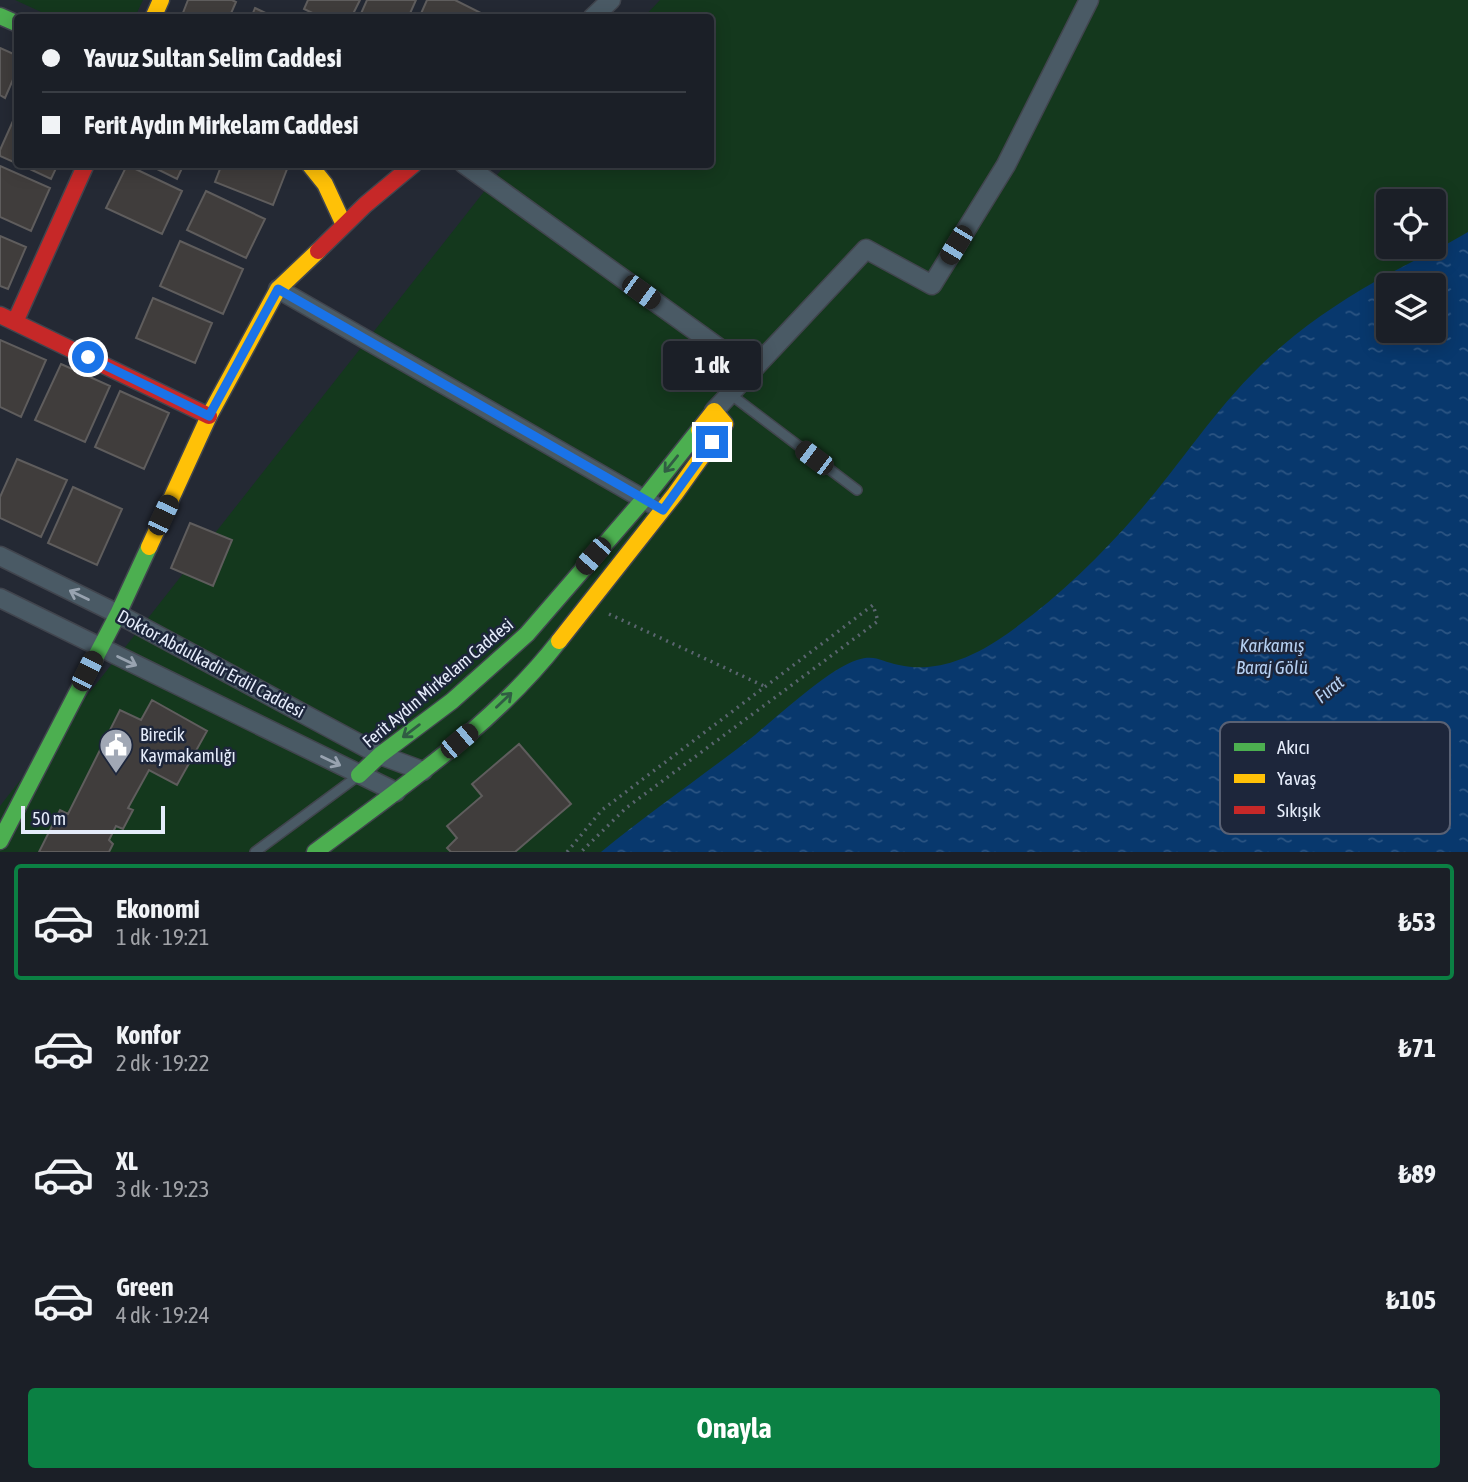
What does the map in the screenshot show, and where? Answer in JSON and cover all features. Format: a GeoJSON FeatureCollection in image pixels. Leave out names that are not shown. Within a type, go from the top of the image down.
{"type":"FeatureCollection","features":[{"type":"Feature","properties":{"kind":"street"},"geometry":{"type":"LineString","coordinates":[[596,14],[611,0]]}},
{"type":"Feature","properties":{"kind":"street"},"geometry":{"type":"LineString","coordinates":[[315,852],[423,771],[477,725],[541,664],[663,510],[725,424],[714,411],[866,249],[932,285],[1006,165],[1089,0]]}},
{"type":"Feature","properties":{"kind":"street"},"geometry":{"type":"LineString","coordinates":[[15,323],[84,168]]}},
{"type":"Feature","properties":{"kind":"street"},"geometry":{"type":"LineString","coordinates":[[312,168],[325,184],[344,225]]}},
{"type":"Feature","properties":{"kind":"street"},"geometry":{"type":"LineString","coordinates":[[0,841],[118,614],[209,416],[278,289],[365,205],[409,168]]}},
{"type":"Feature","properties":{"kind":"street"},"geometry":{"type":"LineString","coordinates":[[470,168],[751,371]]}},
{"type":"Feature","properties":{"kind":"street"},"geometry":{"type":"LineString","coordinates":[[278,289],[663,510]]}},
{"type":"Feature","properties":{"kind":"street"},"geometry":{"type":"LineString","coordinates":[[0,315],[209,416]]}},
{"type":"Feature","properties":{"kind":"street","name":"Ferit Aydın Mirkelam Caddesi"},"geometry":{"type":"LineString","coordinates":[[359,775],[380,755],[452,701],[527,634],[643,499],[714,411]]}},
{"type":"Feature","properties":{"kind":"street","name":"Doktor Abdulkadir Erdil Caddesi"},"geometry":{"type":"LineString","coordinates":[[0,556],[118,614],[380,755],[423,771]]}},
{"type":"Feature","properties":{"kind":"street","name":"Doktor Abdulkadir Erdil Caddesi"},"geometry":{"type":"LineString","coordinates":[[0,598],[396,792]]}},
{"type":"Feature","properties":{"kind":"lane"},"geometry":{"type":"LineString","coordinates":[[730,394],[857,490]]}},
{"type":"Feature","properties":{"kind":"lane","name":"Ferit Aydın Mirkelam Caddesi"},"geometry":{"type":"LineString","coordinates":[[255,852],[359,775]]}},
{"type":"Feature","properties":{"kind":"path"},"geometry":{"type":"LineString","coordinates":[[588,604],[765,687]]}},
{"type":"Feature","properties":{"kind":"path"},"geometry":{"type":"LineString","coordinates":[[567,852],[602,810],[873,605],[878,621],[626,808],[580,852]]}},
{"type":"Feature","properties":{"kind":"green space"},"geometry":{"type":"Polygon","coordinates":[[[15,0],[143,0],[136,14],[45,14],[15,0]]]}},
{"type":"Feature","properties":{"kind":"green space"},"geometry":{"type":"Polygon","coordinates":[[[660,0],[1468,0],[1468,286],[1446,286],[1446,273],[1376,273],[1376,341],[750,852],[0,852],[0,806],[503,168],[714,168],[714,14],[647,14],[660,0]]]}},
{"type":"Feature","properties":{"kind":"water","name":"Karkamış Baraj Gölü"},"geometry":{"type":"Polygon","coordinates":[[[1468,232],[1468,852],[601,852],[833,672],[857,660],[869,658],[912,667],[951,663],[998,640],[1036,612],[1072,582],[1153,496],[1243,384],[1301,330],[1376,282],[1376,343],[1446,343],[1446,273],[1391,273],[1417,259],[1446,259],[1446,244],[1468,232]]]}},
{"type":"Feature","properties":{"kind":"building"},"geometry":{"type":"Polygon","coordinates":[[[188,0],[236,2],[231,14],[183,14],[188,0]]]}},
{"type":"Feature","properties":{"kind":"building"},"geometry":{"type":"Polygon","coordinates":[[[308,0],[360,0],[353,14],[315,14],[304,9],[308,0]]]}},
{"type":"Feature","properties":{"kind":"building"},"geometry":{"type":"Polygon","coordinates":[[[367,0],[416,0],[410,14],[361,14],[367,0]]]}},
{"type":"Feature","properties":{"kind":"building"},"geometry":{"type":"Polygon","coordinates":[[[427,0],[455,0],[481,13],[481,14],[421,14],[427,0]]]}},
{"type":"Feature","properties":{"kind":"building"},"geometry":{"type":"Polygon","coordinates":[[[255,8],[268,14],[253,14],[255,8]]]}},
{"type":"Feature","properties":{"kind":"building"},"geometry":{"type":"Polygon","coordinates":[[[0,48],[14,54],[14,77],[5,98],[0,95],[0,48]]]}},
{"type":"Feature","properties":{"kind":"building"},"geometry":{"type":"Polygon","coordinates":[[[14,119],[14,162],[0,156],[0,150],[14,119]]]}},
{"type":"Feature","properties":{"kind":"building"},"geometry":{"type":"Polygon","coordinates":[[[0,166],[50,188],[31,231],[0,217],[0,166]]]}},
{"type":"Feature","properties":{"kind":"building"},"geometry":{"type":"Polygon","coordinates":[[[28,168],[56,168],[51,179],[28,168]]]}},
{"type":"Feature","properties":{"kind":"building"},"geometry":{"type":"Polygon","coordinates":[[[126,168],[133,168],[182,191],[162,234],[106,208],[126,168]]]}},
{"type":"Feature","properties":{"kind":"building"},"geometry":{"type":"Polygon","coordinates":[[[155,168],[182,168],[177,179],[155,168]]]}},
{"type":"Feature","properties":{"kind":"building"},"geometry":{"type":"Polygon","coordinates":[[[220,168],[287,168],[273,205],[215,182],[220,168]]]}},
{"type":"Feature","properties":{"kind":"building"},"geometry":{"type":"Polygon","coordinates":[[[206,191],[265,219],[246,258],[187,230],[206,191]]]}},
{"type":"Feature","properties":{"kind":"building"},"geometry":{"type":"Polygon","coordinates":[[[0,236],[26,247],[8,289],[0,286],[0,236]]]}},
{"type":"Feature","properties":{"kind":"building"},"geometry":{"type":"Polygon","coordinates":[[[180,241],[243,269],[223,314],[160,286],[180,241]]]}},
{"type":"Feature","properties":{"kind":"building"},"geometry":{"type":"Polygon","coordinates":[[[153,298],[212,323],[195,363],[136,338],[153,298]]]}},
{"type":"Feature","properties":{"kind":"building"},"geometry":{"type":"Polygon","coordinates":[[[0,340],[46,360],[21,417],[0,407],[0,340]]]}},
{"type":"Feature","properties":{"kind":"building"},"geometry":{"type":"Polygon","coordinates":[[[61,364],[110,386],[85,442],[35,420],[61,364]]]}},
{"type":"Feature","properties":{"kind":"building"},"geometry":{"type":"Polygon","coordinates":[[[120,391],[169,413],[144,469],[95,447],[120,391]]]}},
{"type":"Feature","properties":{"kind":"building"},"geometry":{"type":"Polygon","coordinates":[[[17,459],[67,480],[41,537],[0,518],[0,497],[17,459]]]}},
{"type":"Feature","properties":{"kind":"building"},"geometry":{"type":"Polygon","coordinates":[[[73,487],[122,509],[97,565],[48,543],[73,487]]]}},
{"type":"Feature","properties":{"kind":"building"},"geometry":{"type":"Polygon","coordinates":[[[190,523],[232,540],[213,586],[171,568],[190,523]]]}},
{"type":"Feature","properties":{"kind":"building","name":"Birecik Kaymakamlığı"},"geometry":{"type":"Polygon","coordinates":[[[152,700],[207,731],[177,785],[149,770],[128,808],[133,810],[123,829],[116,826],[109,840],[113,844],[109,852],[39,852],[60,810],[68,814],[120,710],[141,720],[152,700]]]}},
{"type":"Feature","properties":{"kind":"building"},"geometry":{"type":"Polygon","coordinates":[[[519,744],[571,804],[515,852],[451,852],[447,848],[457,838],[447,826],[482,796],[472,784],[519,744]]]}},
{"type":"Feature","properties":{"kind":"traffic: fast"},"geometry":{"type":"LineString","coordinates":[[0,16],[14,22]]}},
{"type":"Feature","properties":{"kind":"traffic: fast"},"geometry":{"type":"LineString","coordinates":[[359,775],[380,755],[452,701],[527,634],[644,499],[699,430]]}},
{"type":"Feature","properties":{"kind":"traffic: fast"},"geometry":{"type":"LineString","coordinates":[[0,841],[118,614],[149,547]]}},
{"type":"Feature","properties":{"kind":"traffic: fast"},"geometry":{"type":"LineString","coordinates":[[315,852],[412,780],[475,728],[505,701],[559,641]]}},
{"type":"Feature","properties":{"kind":"traffic: slow"},"geometry":{"type":"LineString","coordinates":[[155,14],[161,0]]}},
{"type":"Feature","properties":{"kind":"traffic: slow"},"geometry":{"type":"LineString","coordinates":[[312,168],[325,184],[344,225]]}},
{"type":"Feature","properties":{"kind":"traffic: slow"},"geometry":{"type":"LineString","coordinates":[[149,547],[209,416],[278,289],[318,251]]}},
{"type":"Feature","properties":{"kind":"traffic: slow"},"geometry":{"type":"LineString","coordinates":[[559,641],[675,494],[725,424],[714,411],[699,430]]}},
{"type":"Feature","properties":{"kind":"traffic: jam"},"geometry":{"type":"LineString","coordinates":[[15,322],[84,168]]}},
{"type":"Feature","properties":{"kind":"traffic: jam"},"geometry":{"type":"LineString","coordinates":[[318,251],[365,205],[409,168]]}},
{"type":"Feature","properties":{"kind":"traffic: jam"},"geometry":{"type":"LineString","coordinates":[[0,315],[209,416]]}},
{"type":"Feature","properties":{"kind":"place","name":"Birecik Kaymakamlığı"},"geometry":{"type":"Point","coordinates":[116,775]}},
{"type":"Feature","properties":{"kind":"route"},"geometry":{"type":"LineString","coordinates":[[88,357],[209,416],[278,289],[663,510],[712,442]]}},
{"type":"Feature","properties":{"kind":"water label","name":"Fırat"},"geometry":{"type":"Point","coordinates":[1329,689]}}]}
